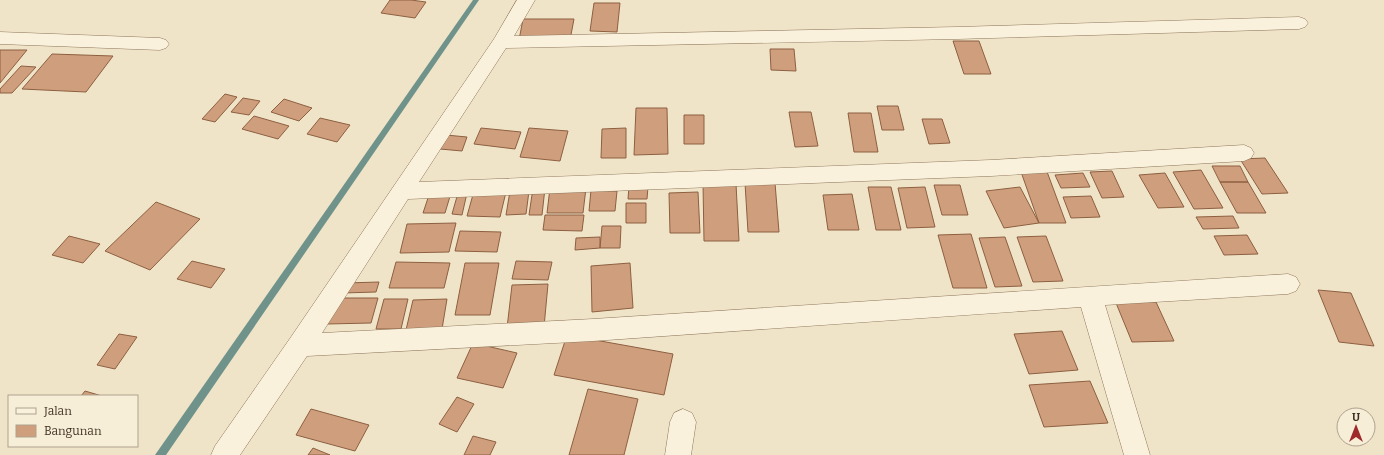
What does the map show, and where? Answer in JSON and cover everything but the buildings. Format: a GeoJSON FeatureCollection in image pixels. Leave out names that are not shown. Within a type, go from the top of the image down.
{"type":"FeatureCollection","features":[{"type":"Feature","properties":{"kind":"street"},"geometry":{"type":"LineString","coordinates":[[224,455],[300,345],[500,42],[526,0]]}},
{"type":"Feature","properties":{"kind":"street"},"geometry":{"type":"LineString","coordinates":[[500,42],[957,33],[1299,23]]}},
{"type":"Feature","properties":{"kind":"street"},"geometry":{"type":"LineString","coordinates":[[0,38],[160,44]]}},
{"type":"Feature","properties":{"kind":"street"},"geometry":{"type":"LineString","coordinates":[[402,191],[983,168],[1244,154]]}},
{"type":"Feature","properties":{"kind":"street"},"geometry":{"type":"LineString","coordinates":[[300,345],[592,330],[1288,284]]}},
{"type":"Feature","properties":{"kind":"street"},"geometry":{"type":"LineString","coordinates":[[1090,296],[1137,455]]}},
{"type":"Feature","properties":{"kind":"street"},"geometry":{"type":"LineString","coordinates":[[678,455],[683,422]]}},
{"type":"Feature","properties":{"kind":"waterway"},"geometry":{"type":"LineString","coordinates":[[160,455],[476,0]]}}]}
